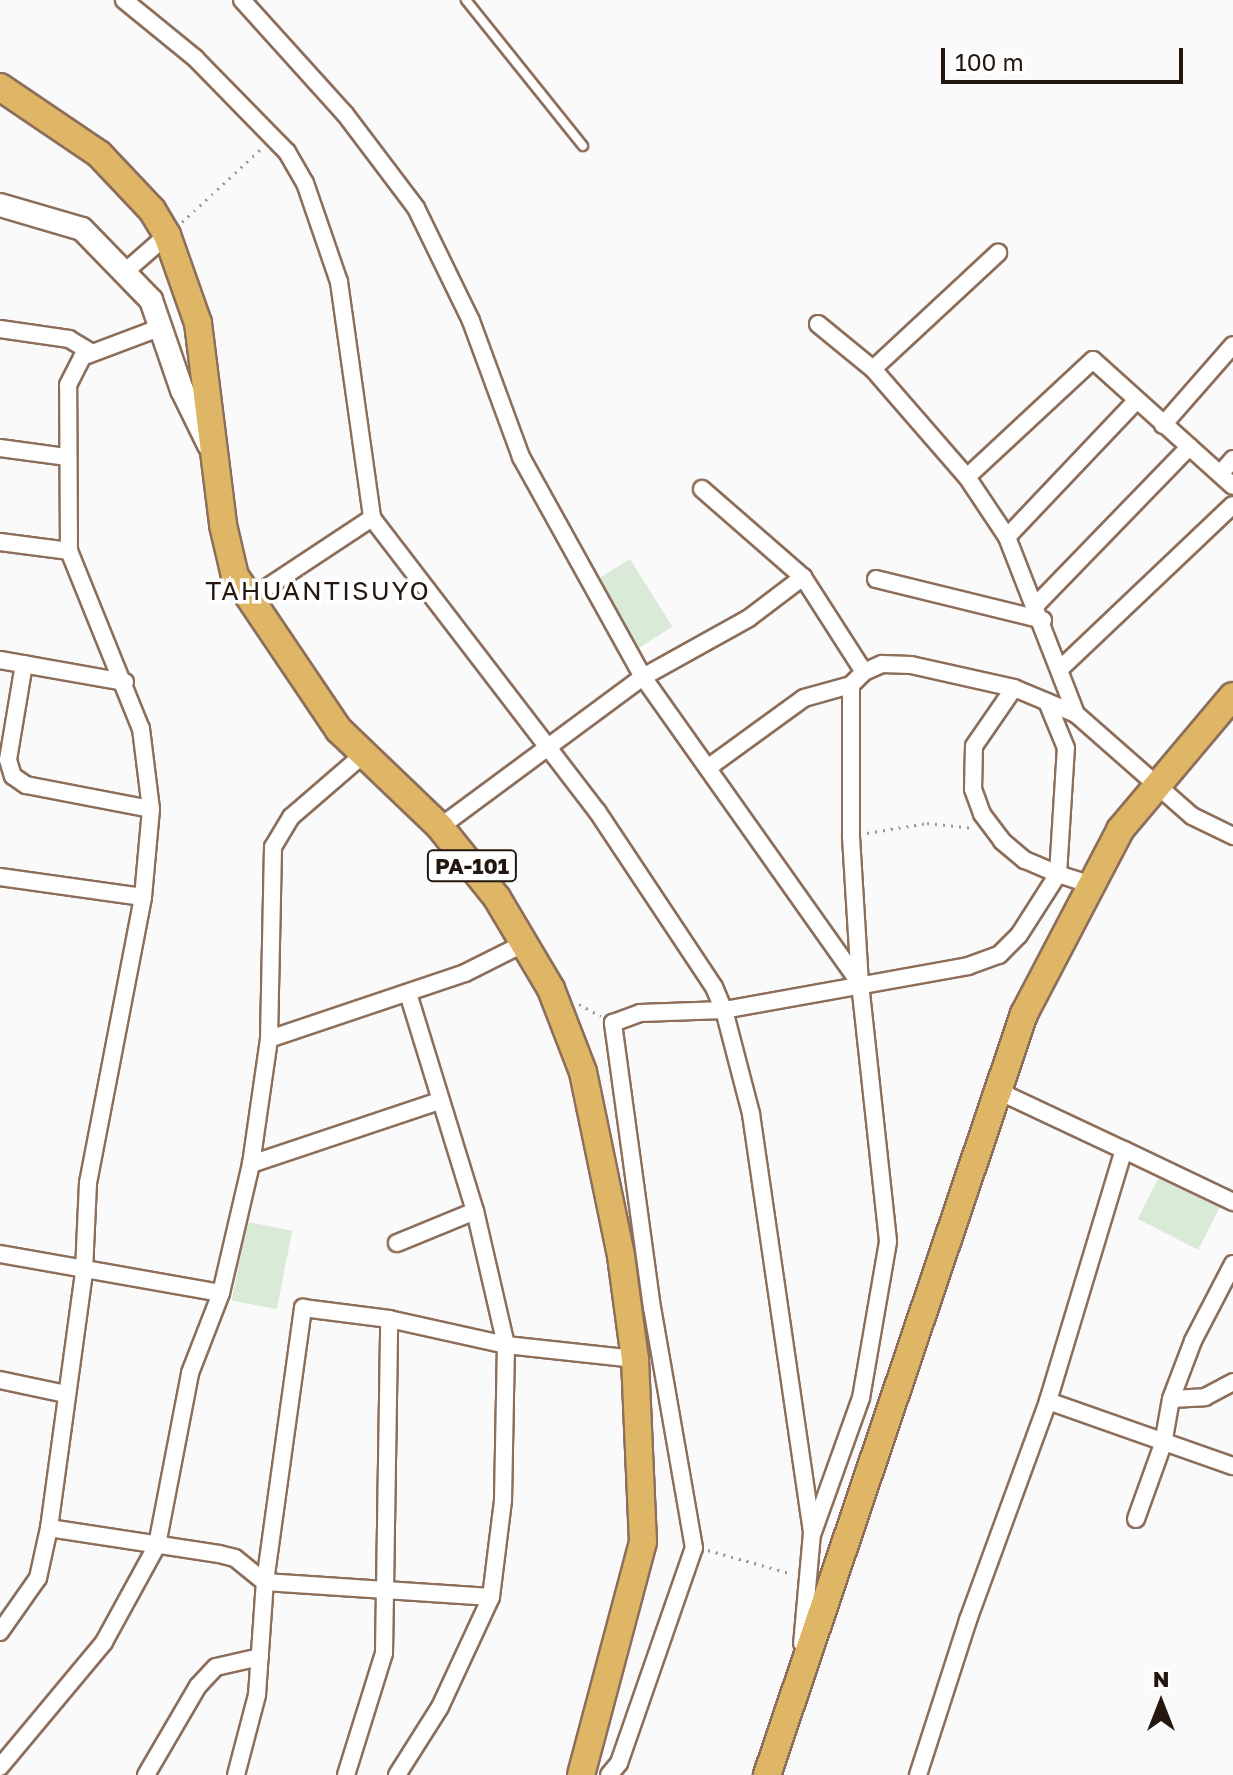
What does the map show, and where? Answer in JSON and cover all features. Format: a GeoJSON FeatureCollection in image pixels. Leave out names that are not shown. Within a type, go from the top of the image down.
{"type":"FeatureCollection","features":[{"type":"Feature","properties":{"kind":"main road","name":"PA-101"},"geometry":{"type":"LineString","coordinates":[[0,87],[99,154],[152,210],[167,235],[198,323],[213,454],[232,563],[248,600],[339,730],[440,827],[497,898],[551,989],[583,1072],[621,1256],[635,1359],[643,1542],[581,1775]]}},
{"type":"Feature","properties":{"kind":"main road"},"geometry":{"type":"LineString","coordinates":[[767,1775],[1024,1014],[1088,884],[1120,830],[1233,696]]}},
{"type":"Feature","properties":{"kind":"street"},"geometry":{"type":"LineString","coordinates":[[124,0],[195,58],[273,137],[305,183],[339,282],[372,518],[597,811],[714,987],[724,1010],[751,1114],[812,1533],[799,1686]]}},
{"type":"Feature","properties":{"kind":"street"},"geometry":{"type":"LineString","coordinates":[[242,0],[345,114],[416,208],[471,321],[521,457],[643,677],[860,984]]}},
{"type":"Feature","properties":{"kind":"street"},"geometry":{"type":"LineString","coordinates":[[0,205],[82,229],[151,300],[182,390],[213,454]]}},
{"type":"Feature","properties":{"kind":"street"},"geometry":{"type":"LineString","coordinates":[[126,271],[167,235]]}},
{"type":"Feature","properties":{"kind":"street"},"geometry":{"type":"LineString","coordinates":[[873,369],[998,253]]}},
{"type":"Feature","properties":{"kind":"street"},"geometry":{"type":"LineString","coordinates":[[818,324],[873,369],[967,477],[1007,537],[1037,604],[1076,714]]}},
{"type":"Feature","properties":{"kind":"street"},"geometry":{"type":"LineString","coordinates":[[0,1632],[38,1578],[49,1528],[84,1271],[88,1183],[143,897],[151,809],[141,729],[125,682],[98,629],[69,551],[68,385],[77,365],[91,352],[162,327]]}},
{"type":"Feature","properties":{"kind":"street"},"geometry":{"type":"LineString","coordinates":[[0,329],[69,339],[91,352]]}},
{"type":"Feature","properties":{"kind":"street"},"geometry":{"type":"LineString","coordinates":[[1163,425],[1233,345]]}},
{"type":"Feature","properties":{"kind":"street"},"geometry":{"type":"LineString","coordinates":[[967,477],[1088,361],[1098,361],[1135,402],[1233,486]]}},
{"type":"Feature","properties":{"kind":"street"},"geometry":{"type":"LineString","coordinates":[[1007,537],[1135,402]]}},
{"type":"Feature","properties":{"kind":"street"},"geometry":{"type":"LineString","coordinates":[[1037,604],[1189,447]]}},
{"type":"Feature","properties":{"kind":"street"},"geometry":{"type":"LineString","coordinates":[[0,448],[67,457]]}},
{"type":"Feature","properties":{"kind":"street"},"geometry":{"type":"LineString","coordinates":[[1220,474],[1233,459]]}},
{"type":"Feature","properties":{"kind":"street"},"geometry":{"type":"LineString","coordinates":[[702,489],[803,577],[864,672]]}},
{"type":"Feature","properties":{"kind":"street"},"geometry":{"type":"LineString","coordinates":[[1060,669],[1233,505]]}},
{"type":"Feature","properties":{"kind":"street"},"geometry":{"type":"LineString","coordinates":[[248,600],[372,518]]}},
{"type":"Feature","properties":{"kind":"street"},"geometry":{"type":"LineString","coordinates":[[0,542],[69,551]]}},
{"type":"Feature","properties":{"kind":"street"},"geometry":{"type":"LineString","coordinates":[[440,827],[545,746],[643,677],[749,618],[803,577]]}},
{"type":"Feature","properties":{"kind":"street"},"geometry":{"type":"LineString","coordinates":[[876,579],[1043,620]]}},
{"type":"Feature","properties":{"kind":"street"},"geometry":{"type":"LineString","coordinates":[[0,660],[125,682]]}},
{"type":"Feature","properties":{"kind":"street"},"geometry":{"type":"LineString","coordinates":[[24,664],[8,760],[13,776],[26,785],[151,809]]}},
{"type":"Feature","properties":{"kind":"street"},"geometry":{"type":"LineString","coordinates":[[709,767],[804,698],[851,685],[864,672],[882,664],[911,665],[1014,688],[1076,714],[1192,816],[1233,836]]}},
{"type":"Feature","properties":{"kind":"street"},"geometry":{"type":"LineString","coordinates":[[812,1533],[861,1398],[888,1241],[860,984],[851,835],[851,685]]}},
{"type":"Feature","properties":{"kind":"street"},"geometry":{"type":"LineString","coordinates":[[1014,688],[974,746],[973,789],[998,835],[1025,860],[1088,884]]}},
{"type":"Feature","properties":{"kind":"street"},"geometry":{"type":"LineString","coordinates":[[609,1775],[619,1763],[694,1548],[652,1308],[613,1023],[640,1013],[724,1010],[968,966],[999,955],[1019,935],[1058,874],[1066,748],[1047,702]]}},
{"type":"Feature","properties":{"kind":"street"},"geometry":{"type":"LineString","coordinates":[[0,1767],[104,1642],[157,1545],[190,1373],[221,1293],[251,1164],[269,1039],[273,847],[291,817],[364,754]]}},
{"type":"Feature","properties":{"kind":"street"},"geometry":{"type":"LineString","coordinates":[[0,877],[143,897]]}},
{"type":"Feature","properties":{"kind":"street"},"geometry":{"type":"LineString","coordinates":[[269,1039],[408,993],[523,944]]}},
{"type":"Feature","properties":{"kind":"street"},"geometry":{"type":"LineString","coordinates":[[397,1775],[440,1707],[491,1597],[503,1500],[506,1345],[475,1211],[408,993]]}},
{"type":"Feature","properties":{"kind":"street"},"geometry":{"type":"LineString","coordinates":[[996,1090],[1233,1202]]}},
{"type":"Feature","properties":{"kind":"street"},"geometry":{"type":"LineString","coordinates":[[251,1164],[439,1101]]}},
{"type":"Feature","properties":{"kind":"street"},"geometry":{"type":"LineString","coordinates":[[918,1775],[968,1620],[1048,1401],[1124,1150]]}},
{"type":"Feature","properties":{"kind":"street"},"geometry":{"type":"LineString","coordinates":[[397,1243],[475,1211]]}},
{"type":"Feature","properties":{"kind":"street"},"geometry":{"type":"LineString","coordinates":[[0,1254],[221,1293]]}},
{"type":"Feature","properties":{"kind":"street"},"geometry":{"type":"LineString","coordinates":[[1136,1519],[1163,1444],[1171,1399],[1193,1341],[1233,1264]]}},
{"type":"Feature","properties":{"kind":"street"},"geometry":{"type":"LineString","coordinates":[[236,1775],[257,1695],[265,1582],[303,1308],[389,1319],[506,1345],[635,1359]]}},
{"type":"Feature","properties":{"kind":"street"},"geometry":{"type":"LineString","coordinates":[[346,1775],[380,1676],[389,1319]]}},
{"type":"Feature","properties":{"kind":"street"},"geometry":{"type":"LineString","coordinates":[[0,1380],[66,1394]]}},
{"type":"Feature","properties":{"kind":"street"},"geometry":{"type":"LineString","coordinates":[[1171,1399],[1205,1397],[1233,1382]]}},
{"type":"Feature","properties":{"kind":"street"},"geometry":{"type":"LineString","coordinates":[[1048,1401],[1163,1444],[1233,1466]]}},
{"type":"Feature","properties":{"kind":"street"},"geometry":{"type":"LineString","coordinates":[[49,1528],[235,1558],[265,1582],[491,1597]]}},
{"type":"Feature","properties":{"kind":"street"},"geometry":{"type":"LineString","coordinates":[[146,1775],[198,1686],[216,1667],[260,1657]]}},
{"type":"Feature","properties":{"kind":"lane"},"geometry":{"type":"LineString","coordinates":[[466,0],[583,146]]}},
{"type":"Feature","properties":{"kind":"path"},"geometry":{"type":"LineString","coordinates":[[167,235],[273,137]]}},
{"type":"Feature","properties":{"kind":"path"},"geometry":{"type":"LineString","coordinates":[[851,835],[927,823],[998,835]]}},
{"type":"Feature","properties":{"kind":"path"},"geometry":{"type":"LineString","coordinates":[[551,989],[613,1023]]}},
{"type":"Feature","properties":{"kind":"path"},"geometry":{"type":"LineString","coordinates":[[694,1548],[808,1579]]}},
{"type":"Feature","properties":{"kind":"green space"},"geometry":{"type":"Polygon","coordinates":[[[630,559],[672,627],[636,650],[594,582],[630,559]]]}},
{"type":"Feature","properties":{"kind":"green space"},"geometry":{"type":"Polygon","coordinates":[[[1159,1177],[1220,1208],[1198,1250],[1138,1219],[1159,1177]]]}},
{"type":"Feature","properties":{"kind":"green space"},"geometry":{"type":"Polygon","coordinates":[[[247,1222],[292,1231],[277,1309],[232,1301],[247,1222]]]}},
{"type":"Feature","properties":{"kind":"district","name":"TAHUANTISUYO"},"geometry":{"type":"Point","coordinates":[318,591]}}]}
